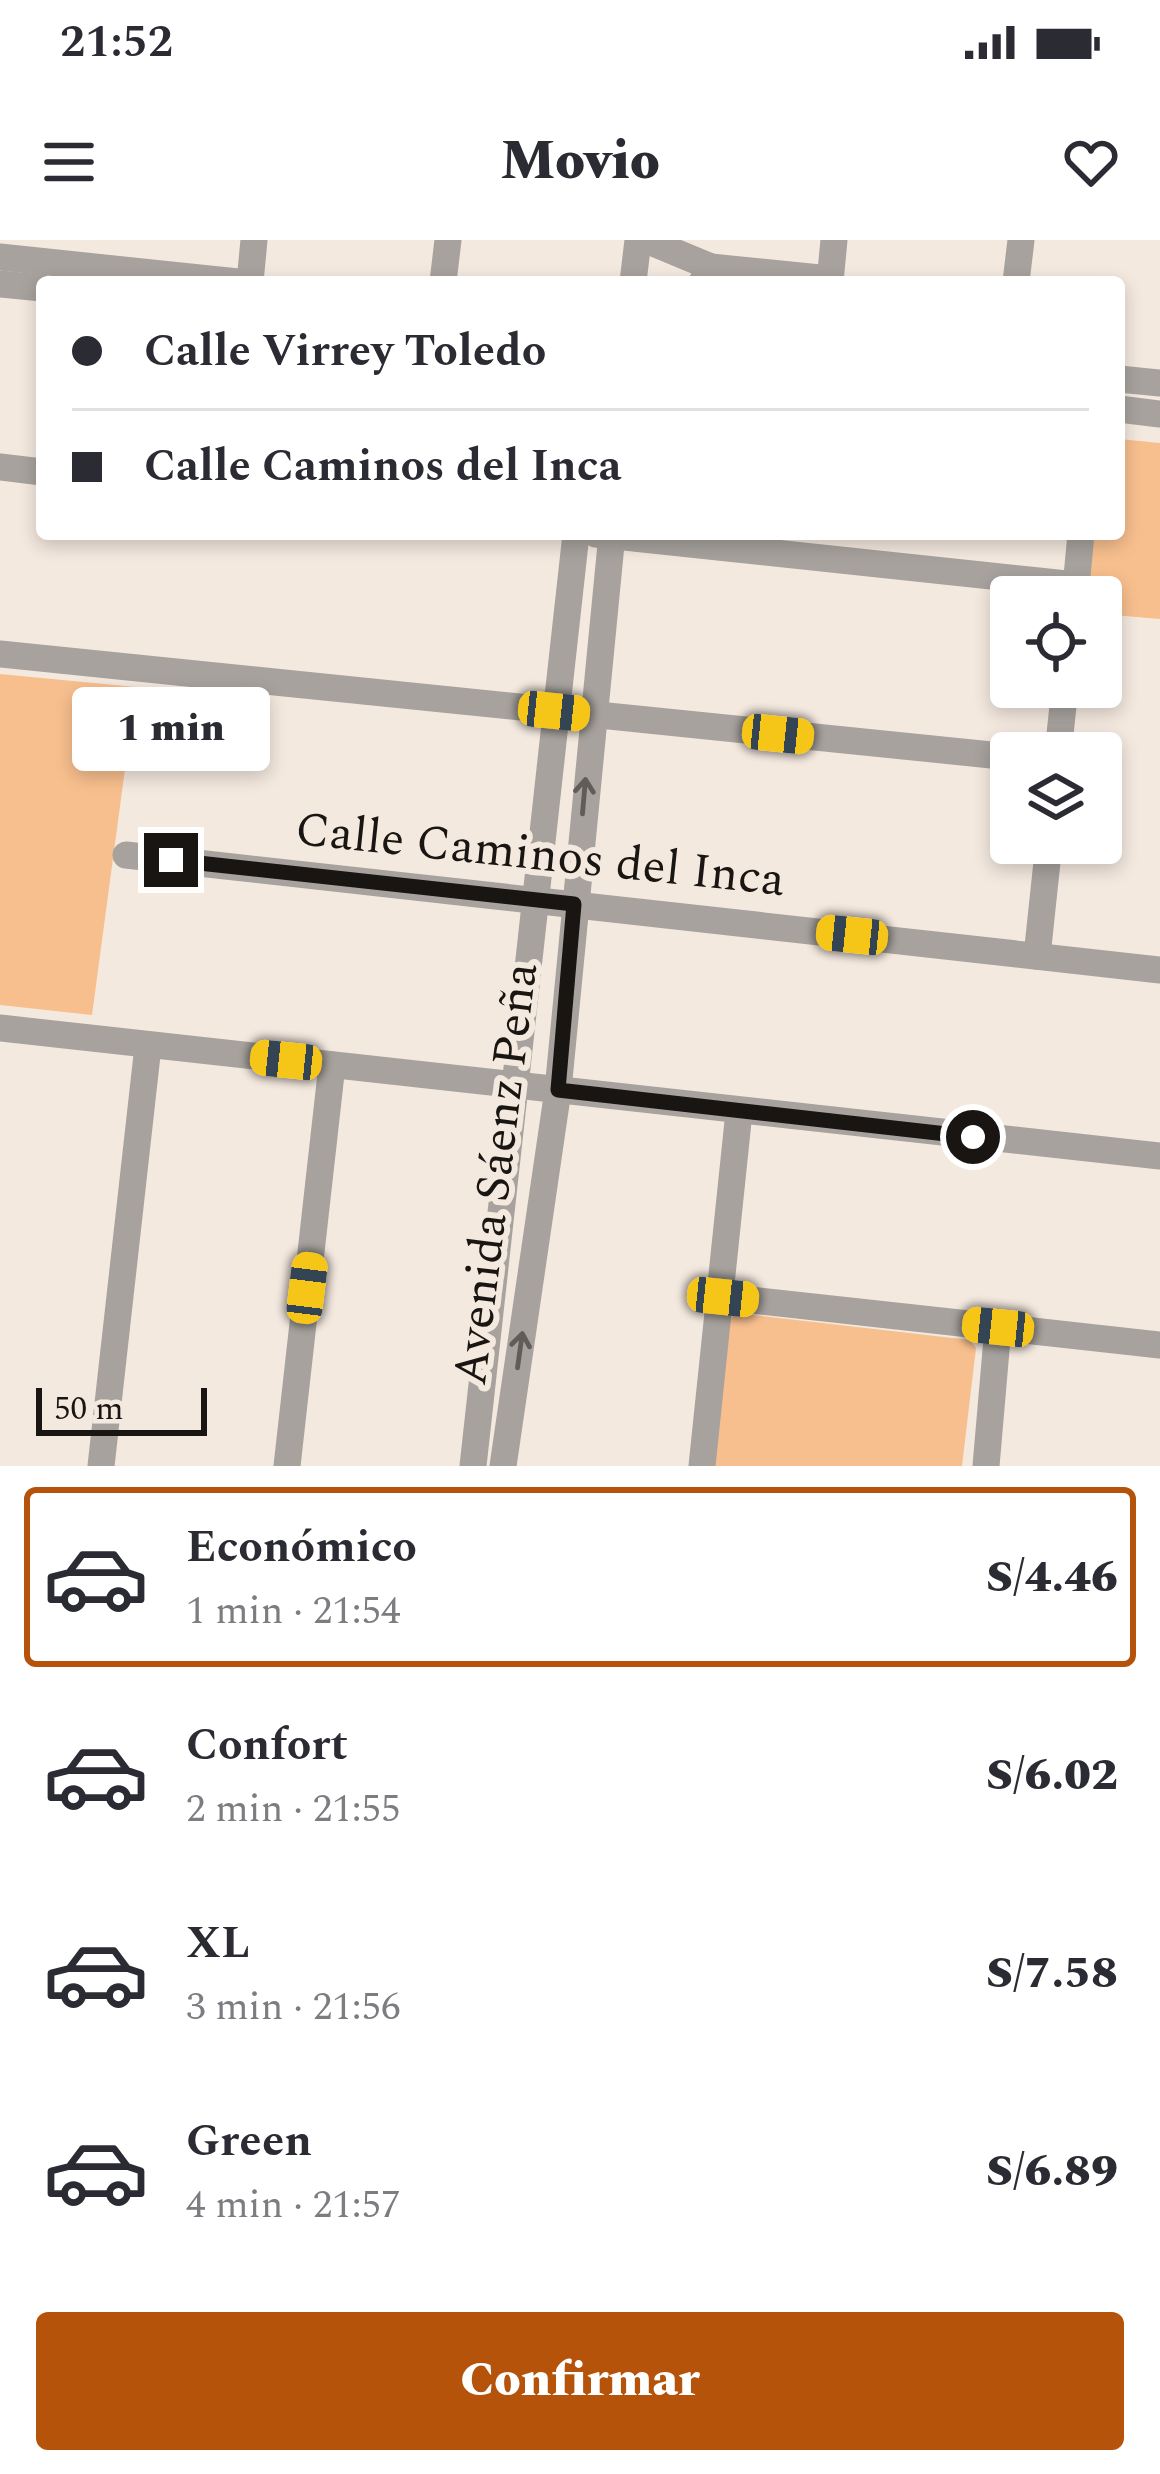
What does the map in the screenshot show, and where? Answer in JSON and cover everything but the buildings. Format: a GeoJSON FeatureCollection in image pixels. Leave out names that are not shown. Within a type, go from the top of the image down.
{"type":"FeatureCollection","features":[{"type":"Feature","properties":{"kind":"street"},"geometry":{"type":"LineString","coordinates":[[251,276],[254,240]]}},
{"type":"Feature","properties":{"kind":"street"},"geometry":{"type":"LineString","coordinates":[[444,276],[448,240]]}},
{"type":"Feature","properties":{"kind":"street"},"geometry":{"type":"LineString","coordinates":[[634,276],[642,240],[706,275]]}},
{"type":"Feature","properties":{"kind":"street"},"geometry":{"type":"LineString","coordinates":[[830,276],[834,240]]}},
{"type":"Feature","properties":{"kind":"street"},"geometry":{"type":"LineString","coordinates":[[1017,276],[1022,240]]}},
{"type":"Feature","properties":{"kind":"street"},"geometry":{"type":"LineString","coordinates":[[0,257],[176,276]]}},
{"type":"Feature","properties":{"kind":"street"},"geometry":{"type":"LineString","coordinates":[[0,284],[52,264]]}},
{"type":"Feature","properties":{"kind":"street"},"geometry":{"type":"LineString","coordinates":[[1125,380],[1160,383]]}},
{"type":"Feature","properties":{"kind":"street"},"geometry":{"type":"LineString","coordinates":[[1125,410],[1160,414]]}},
{"type":"Feature","properties":{"kind":"street"},"geometry":{"type":"LineString","coordinates":[[0,467],[36,471]]}},
{"type":"Feature","properties":{"kind":"street","name":"Avenida Sáenz Peña"},"geometry":{"type":"LineString","coordinates":[[473,1466],[519,1085],[575,540]]}},
{"type":"Feature","properties":{"kind":"street","name":"Avenida Sáenz Peña"},"geometry":{"type":"LineString","coordinates":[[503,1466],[558,1090],[606,540]]}},
{"type":"Feature","properties":{"kind":"street"},"geometry":{"type":"LineString","coordinates":[[648,540],[990,581]]}},
{"type":"Feature","properties":{"kind":"street"},"geometry":{"type":"LineString","coordinates":[[1077,576],[1080,540]]}},
{"type":"Feature","properties":{"kind":"street"},"geometry":{"type":"LineString","coordinates":[[0,654],[990,755]]}},
{"type":"Feature","properties":{"kind":"street","name":"Calle Caminos del Inca"},"geometry":{"type":"LineString","coordinates":[[125,855],[1160,970]]}},
{"type":"Feature","properties":{"kind":"street"},"geometry":{"type":"LineString","coordinates":[[1037,956],[1047,864]]}},
{"type":"Feature","properties":{"kind":"street"},"geometry":{"type":"LineString","coordinates":[[0,1028],[1160,1156]]}},
{"type":"Feature","properties":{"kind":"street"},"geometry":{"type":"LineString","coordinates":[[101,1466],[148,1046]]}},
{"type":"Feature","properties":{"kind":"street"},"geometry":{"type":"LineString","coordinates":[[287,1466],[332,1065]]}},
{"type":"Feature","properties":{"kind":"street"},"geometry":{"type":"LineString","coordinates":[[702,1466],[740,1112]]}},
{"type":"Feature","properties":{"kind":"street"},"geometry":{"type":"LineString","coordinates":[[723,1297],[1160,1345]]}},
{"type":"Feature","properties":{"kind":"street"},"geometry":{"type":"LineString","coordinates":[[986,1466],[998,1327]]}},
{"type":"Feature","properties":{"kind":"shaded area"},"geometry":{"type":"Polygon","coordinates":[[[1125,440],[1160,443],[1160,619],[1122,616],[1122,576],[1090,576],[1093,540],[1125,540],[1125,440]]]}},
{"type":"Feature","properties":{"kind":"shaded area"},"geometry":{"type":"Polygon","coordinates":[[[0,674],[136,687],[92,1015],[0,1005],[0,674]]]}},
{"type":"Feature","properties":{"kind":"shaded area"},"geometry":{"type":"Polygon","coordinates":[[[737,1313],[970,1340],[976,1348],[962,1466],[713,1466],[730,1319],[737,1313]]]}},
{"type":"Feature","properties":{"kind":"route"},"geometry":{"type":"LineString","coordinates":[[171,860],[574,904],[558,1090],[973,1137]]}}]}
